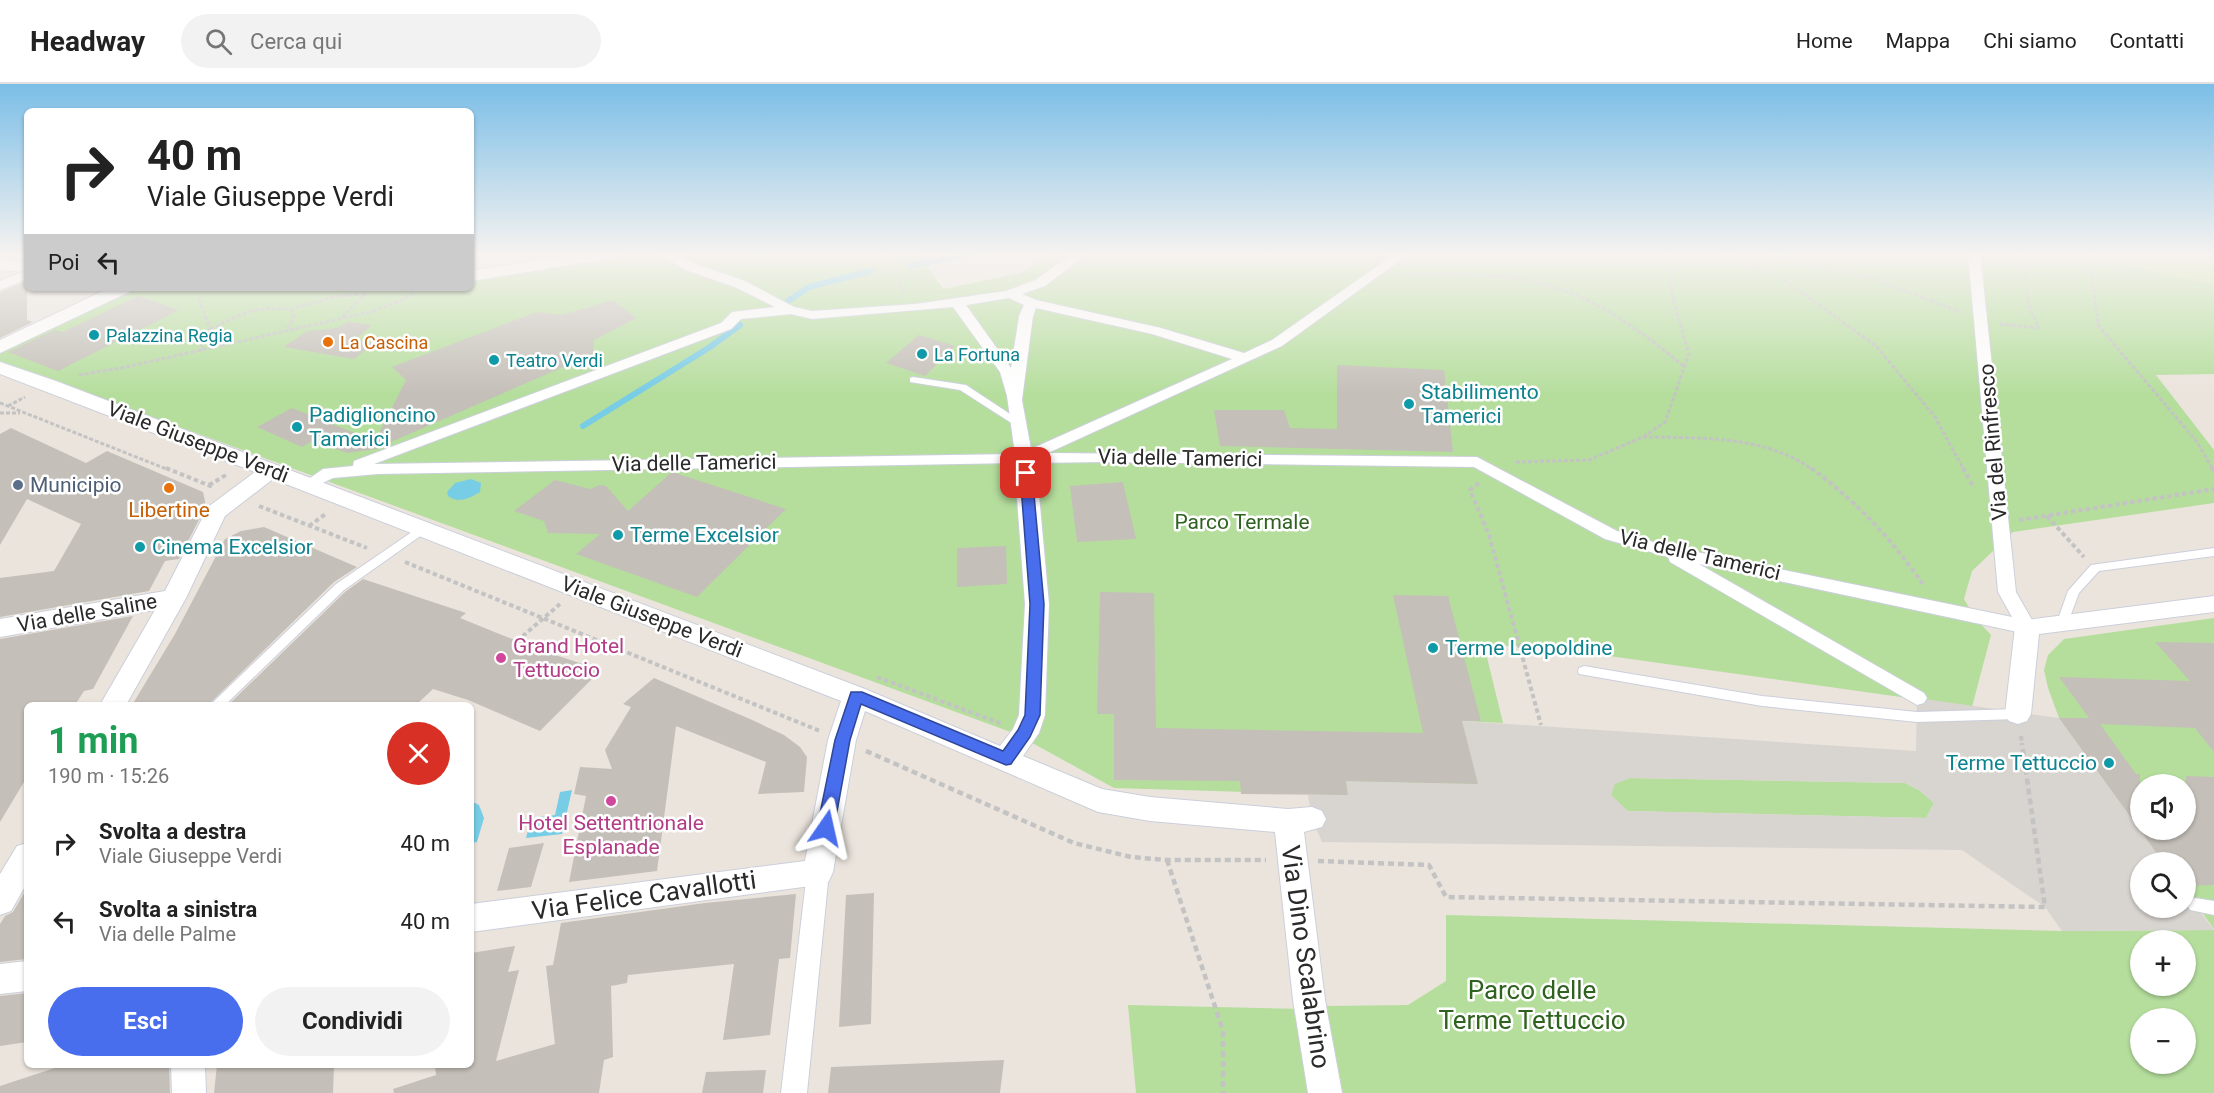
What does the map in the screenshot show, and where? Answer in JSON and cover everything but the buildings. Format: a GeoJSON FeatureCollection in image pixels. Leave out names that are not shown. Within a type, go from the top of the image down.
{"type":"FeatureCollection","features":[{"type":"Feature","properties":{"kind":"street"},"geometry":{"type":"LineString","coordinates":[[0,346],[97,300]]}},
{"type":"Feature","properties":{"kind":"street"},"geometry":{"type":"LineString","coordinates":[[772,300],[791,310],[812,315],[915,309],[978,300]]}},
{"type":"Feature","properties":{"kind":"street"},"geometry":{"type":"LineString","coordinates":[[1025,300],[1156,331],[1245,358]]}},
{"type":"Feature","properties":{"kind":"street"},"geometry":{"type":"LineString","coordinates":[[1024,465],[1104,423],[1277,343],[1337,300]]}},
{"type":"Feature","properties":{"kind":"street","name":"Via del Rinfresco"},"geometry":{"type":"LineString","coordinates":[[1979,300],[2007,592],[2027,627]]}},
{"type":"Feature","properties":{"kind":"street"},"geometry":{"type":"LineString","coordinates":[[1014,400],[1026,316],[1032,303]]}},
{"type":"Feature","properties":{"kind":"street"},"geometry":{"type":"LineString","coordinates":[[958,304],[1007,372],[1022,440],[1037,604],[1032,715],[1024,733],[1006,759]]}},
{"type":"Feature","properties":{"kind":"street"},"geometry":{"type":"LineString","coordinates":[[346,470],[726,326],[737,315],[791,310]]}},
{"type":"Feature","properties":{"kind":"street","name":"Viale Giuseppe Verdi"},"geometry":{"type":"LineString","coordinates":[[0,368],[308,484],[856,696],[1098,800],[1150,809],[1300,820]]}},
{"type":"Feature","properties":{"kind":"street","name":"Via delle Tamerici"},"geometry":{"type":"LineString","coordinates":[[308,484],[328,473],[346,470],[1024,465],[1105,457],[1477,462],[1611,535],[1662,550],[2027,627]]}},
{"type":"Feature","properties":{"kind":"street"},"geometry":{"type":"LineString","coordinates":[[115,702],[174,598],[216,512],[271,470]]}},
{"type":"Feature","properties":{"kind":"street"},"geometry":{"type":"LineString","coordinates":[[1662,550],[1917,698]]}},
{"type":"Feature","properties":{"kind":"street","name":"Via delle Saline"},"geometry":{"type":"LineString","coordinates":[[0,628],[174,598]]}},
{"type":"Feature","properties":{"kind":"street"},"geometry":{"type":"LineString","coordinates":[[2018,714],[2027,627],[2214,604]]}},
{"type":"Feature","properties":{"kind":"street"},"geometry":{"type":"LineString","coordinates":[[794,1093],[818,872],[842,740],[856,696]]}},
{"type":"Feature","properties":{"kind":"street","name":"Via Dino Scalabrino"},"geometry":{"type":"LineString","coordinates":[[1300,820],[1309,1000],[1324,1093]]}},
{"type":"Feature","properties":{"kind":"street"},"geometry":{"type":"LineString","coordinates":[[0,902],[24,860]]}},
{"type":"Feature","properties":{"kind":"street","name":"Via Felice Cavallotti"},"geometry":{"type":"LineString","coordinates":[[474,918],[818,872]]}},
{"type":"Feature","properties":{"kind":"street"},"geometry":{"type":"LineString","coordinates":[[0,979],[24,975]]}},
{"type":"Feature","properties":{"kind":"street"},"geometry":{"type":"LineString","coordinates":[[188,1068],[189,1093]]}},
{"type":"Feature","properties":{"kind":"lane"},"geometry":{"type":"LineString","coordinates":[[913,380],[963,387],[1017,422]]}},
{"type":"Feature","properties":{"kind":"lane"},"geometry":{"type":"LineString","coordinates":[[220,702],[340,587],[422,529]]}},
{"type":"Feature","properties":{"kind":"lane"},"geometry":{"type":"LineString","coordinates":[[2063,622],[2074,591],[2095,568],[2214,552]]}},
{"type":"Feature","properties":{"kind":"lane"},"geometry":{"type":"LineString","coordinates":[[1584,670],[1762,701],[1917,717],[2018,714]]}},
{"type":"Feature","properties":{"kind":"lane"},"geometry":{"type":"LineString","coordinates":[[2196,905],[2214,908]]}},
{"type":"Feature","properties":{"kind":"path"},"geometry":{"type":"LineString","coordinates":[[199,300],[210,329]]}},
{"type":"Feature","properties":{"kind":"path"},"geometry":{"type":"LineString","coordinates":[[200,351],[210,329],[258,308],[290,309],[323,300]]}},
{"type":"Feature","properties":{"kind":"path"},"geometry":{"type":"LineString","coordinates":[[340,319],[359,300]]}},
{"type":"Feature","properties":{"kind":"path"},"geometry":{"type":"LineString","coordinates":[[7,406],[66,377],[121,368],[340,319],[370,312],[401,300]]}},
{"type":"Feature","properties":{"kind":"path"},"geometry":{"type":"LineString","coordinates":[[910,300],[915,309]]}},
{"type":"Feature","properties":{"kind":"path"},"geometry":{"type":"LineString","coordinates":[[1586,300],[1646,335],[1685,367]]}},
{"type":"Feature","properties":{"kind":"path"},"geometry":{"type":"LineString","coordinates":[[1477,462],[1589,460],[1642,437],[1665,422],[1689,354],[1673,300]]}},
{"type":"Feature","properties":{"kind":"path"},"geometry":{"type":"LineString","coordinates":[[1812,300],[1876,346],[1935,417],[1975,489],[2000,522],[2162,499],[2214,489]]}},
{"type":"Feature","properties":{"kind":"path"},"geometry":{"type":"LineString","coordinates":[[1929,300],[1981,320],[2039,328],[2028,300]]}},
{"type":"Feature","properties":{"kind":"path"},"geometry":{"type":"LineString","coordinates":[[2095,300],[2098,325],[2197,442],[2214,471]]}},
{"type":"Feature","properties":{"kind":"path"},"geometry":{"type":"LineString","coordinates":[[286,331],[294,316],[290,309]]}},
{"type":"Feature","properties":{"kind":"path"},"geometry":{"type":"LineString","coordinates":[[0,403],[386,555],[842,740],[1074,843],[1131,857],[1167,860],[1223,1031],[1223,1093]]}},
{"type":"Feature","properties":{"kind":"path"},"geometry":{"type":"LineString","coordinates":[[0,413],[25,413]]}},
{"type":"Feature","properties":{"kind":"path"},"geometry":{"type":"LineString","coordinates":[[1642,437],[1724,439],[1769,449],[1798,459],[1847,495],[1899,550],[1938,607]]}},
{"type":"Feature","properties":{"kind":"path"},"geometry":{"type":"LineString","coordinates":[[1494,472],[1470,490],[1489,535],[1540,725]]}},
{"type":"Feature","properties":{"kind":"path"},"geometry":{"type":"LineString","coordinates":[[2047,516],[2095,568]]}},
{"type":"Feature","properties":{"kind":"path"},"geometry":{"type":"LineString","coordinates":[[517,641],[543,618]]}},
{"type":"Feature","properties":{"kind":"path"},"geometry":{"type":"LineString","coordinates":[[1446,897],[2045,907],[2018,714]]}},
{"type":"Feature","properties":{"kind":"green space","name":"Parco Termale"},"geometry":{"type":"Polygon","coordinates":[[[106,300],[2214,300],[2214,374],[2156,375],[2214,450],[2214,503],[2013,532],[1972,571],[1964,599],[1975,618],[1991,635],[1972,707],[1552,648],[1484,645],[1503,723],[1462,721],[1478,784],[1346,782],[1348,795],[1114,788],[1016,734],[0,361],[0,350],[106,300]]]}},
{"type":"Feature","properties":{"kind":"green space"},"geometry":{"type":"Polygon","coordinates":[[[2214,618],[2214,929],[2196,904],[2196,852],[2158,852],[2148,840],[2196,840],[2196,774],[2130,774],[2130,815],[2059,718],[2044,670],[2048,655],[2064,639],[2214,618]]]}},
{"type":"Feature","properties":{"kind":"green space"},"geometry":{"type":"Polygon","coordinates":[[[1630,778],[1905,783],[1919,790],[1934,803],[1926,818],[1627,811],[1611,795],[1614,784],[1630,778]]]}},
{"type":"Feature","properties":{"kind":"green space","name":"Parco delle Terme Tettuccio"},"geometry":{"type":"Polygon","coordinates":[[[1446,915],[2062,931],[2130,931],[2130,996],[2196,996],[2196,930],[2214,930],[2214,1093],[1343,1093],[1326,1006],[1408,1005],[1446,981],[1446,915]]]}},
{"type":"Feature","properties":{"kind":"green space"},"geometry":{"type":"Polygon","coordinates":[[[1128,1005],[1302,1009],[1313,1093],[1136,1093],[1128,1005]]]}},
{"type":"Feature","properties":{"kind":"shaded area"},"geometry":{"type":"Polygon","coordinates":[[[1917,698],[2059,718],[2130,816],[2130,840],[2147,840],[2156,852],[2130,852],[2130,918],[2196,918],[2196,906],[2214,930],[2062,931],[2045,907],[1962,850],[1322,842],[1312,819],[1308,795],[1348,795],[1346,781],[1477,784],[1462,721],[1916,751],[1917,698]],[[1630,778],[1615,784],[1611,795],[1628,811],[1926,818],[1934,803],[1919,790],[1905,783],[1630,778]]]}},
{"type":"Feature","properties":{"kind":"water"},"geometry":{"type":"Polygon","coordinates":[[[471,479],[481,483],[480,492],[460,500],[448,496],[447,492],[455,483],[471,479]]]}},
{"type":"Feature","properties":{"kind":"water"},"geometry":{"type":"Polygon","coordinates":[[[572,790],[562,834],[526,838],[531,818],[555,815],[560,792],[572,790]]]}},
{"type":"Feature","properties":{"kind":"water"},"geometry":{"type":"Polygon","coordinates":[[[474,802],[479,805],[484,818],[477,842],[474,842],[474,802]]]}},
{"type":"Feature","properties":{"kind":"waterway"},"geometry":{"type":"LineString","coordinates":[[583,426],[710,347],[740,325]]}},
{"type":"Feature","properties":{"kind":"place","name":"Palazzina Regia"},"geometry":{"type":"Point","coordinates":[94,335]}},
{"type":"Feature","properties":{"kind":"place","name":"La Cascina"},"geometry":{"type":"Point","coordinates":[328,342]}},
{"type":"Feature","properties":{"kind":"place","name":"La Fortuna"},"geometry":{"type":"Point","coordinates":[922,354]}},
{"type":"Feature","properties":{"kind":"place","name":"Teatro Verdi"},"geometry":{"type":"Point","coordinates":[494,360]}},
{"type":"Feature","properties":{"kind":"place","name":"Stabilimento Tamerici"},"geometry":{"type":"Point","coordinates":[1409,404]}},
{"type":"Feature","properties":{"kind":"place","name":"Padiglioncino Tamerici"},"geometry":{"type":"Point","coordinates":[297,427]}},
{"type":"Feature","properties":{"kind":"place","name":"Municipio"},"geometry":{"type":"Point","coordinates":[18,485]}},
{"type":"Feature","properties":{"kind":"place","name":"Libertine"},"geometry":{"type":"Point","coordinates":[169,488]}},
{"type":"Feature","properties":{"kind":"place","name":"Terme Excelsior"},"geometry":{"type":"Point","coordinates":[618,535]}},
{"type":"Feature","properties":{"kind":"place","name":"Cinema Excelsior"},"geometry":{"type":"Point","coordinates":[140,547]}},
{"type":"Feature","properties":{"kind":"place","name":"Terme Leopoldine"},"geometry":{"type":"Point","coordinates":[1433,648]}},
{"type":"Feature","properties":{"kind":"place","name":"Grand Hotel Tettuccio"},"geometry":{"type":"Point","coordinates":[501,658]}},
{"type":"Feature","properties":{"kind":"place","name":"Terme Tettuccio"},"geometry":{"type":"Point","coordinates":[2109,763]}},
{"type":"Feature","properties":{"kind":"place","name":"Hotel Settentrionale Esplanade"},"geometry":{"type":"Point","coordinates":[611,801]}},
{"type":"Feature","properties":{"kind":"route"},"geometry":{"type":"LineString","coordinates":[[826,828],[842,740],[856,696],[1006,759],[1024,733],[1032,715],[1037,604],[1026,473]]}}]}
